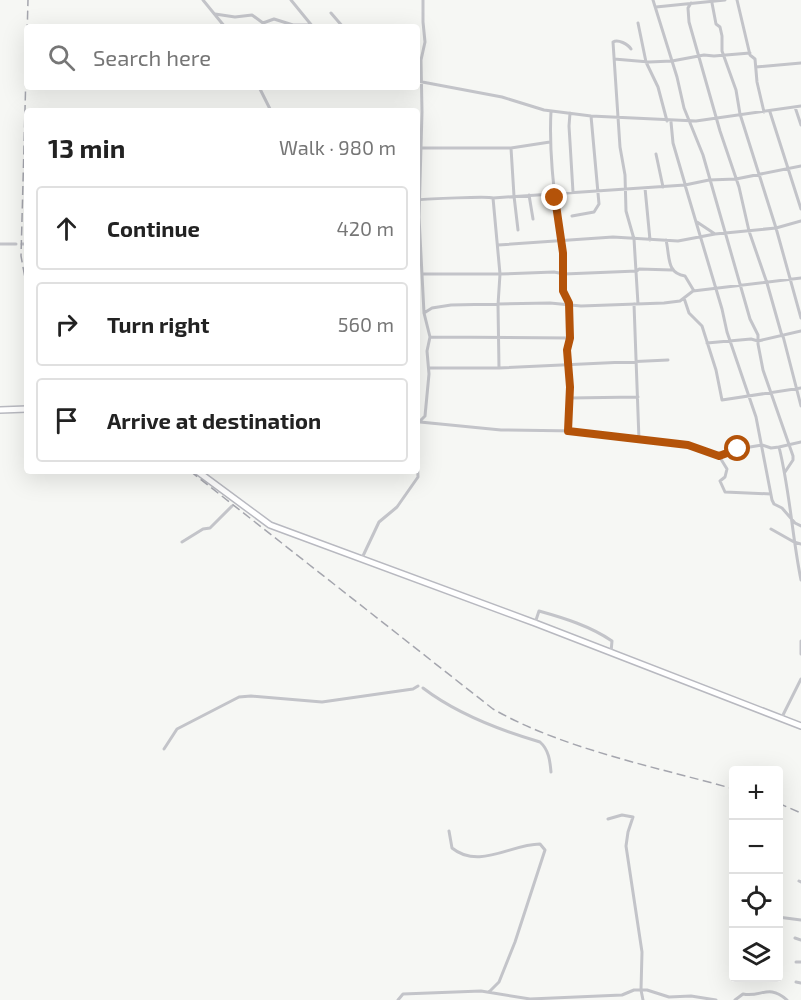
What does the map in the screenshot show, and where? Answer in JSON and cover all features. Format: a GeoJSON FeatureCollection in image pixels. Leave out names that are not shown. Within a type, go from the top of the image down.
{"type":"FeatureCollection","features":[{"type":"Feature","properties":{"kind":"street"},"geometry":{"type":"LineString","coordinates":[[203,0],[223,24]]}},
{"type":"Feature","properties":{"kind":"street"},"geometry":{"type":"LineString","coordinates":[[291,0],[310,24]]}},
{"type":"Feature","properties":{"kind":"street"},"geometry":{"type":"LineString","coordinates":[[420,71],[425,42],[423,0]]}},
{"type":"Feature","properties":{"kind":"street"},"geometry":{"type":"LineString","coordinates":[[653,0],[688,121],[703,154],[750,319],[758,335],[763,370],[789,444],[793,460],[785,472]]}},
{"type":"Feature","properties":{"kind":"street"},"geometry":{"type":"LineString","coordinates":[[656,7],[725,0]]}},
{"type":"Feature","properties":{"kind":"street"},"geometry":{"type":"LineString","coordinates":[[737,0],[751,57],[755,59],[757,82],[764,112]]}},
{"type":"Feature","properties":{"kind":"street"},"geometry":{"type":"LineString","coordinates":[[691,3],[688,8],[689,22],[736,179],[749,231],[799,388],[801,406]]}},
{"type":"Feature","properties":{"kind":"street"},"geometry":{"type":"LineString","coordinates":[[712,3],[716,24],[720,27],[723,36],[722,51],[736,90],[801,318]]}},
{"type":"Feature","properties":{"kind":"street"},"geometry":{"type":"LineString","coordinates":[[331,13],[340,24]]}},
{"type":"Feature","properties":{"kind":"street"},"geometry":{"type":"LineString","coordinates":[[215,14],[235,17],[252,15],[263,23],[274,20],[289,24]]}},
{"type":"Feature","properties":{"kind":"street"},"geometry":{"type":"LineString","coordinates":[[638,23],[646,62],[658,87],[669,121],[672,143],[731,342],[756,417],[774,504],[782,508],[801,527]]}},
{"type":"Feature","properties":{"kind":"street"},"geometry":{"type":"LineString","coordinates":[[631,49],[629,45],[615,41],[613,45],[626,211],[634,239],[637,271],[639,440]]}},
{"type":"Feature","properties":{"kind":"street"},"geometry":{"type":"LineString","coordinates":[[614,59],[646,62],[672,61],[700,56],[750,53]]}},
{"type":"Feature","properties":{"kind":"street"},"geometry":{"type":"LineString","coordinates":[[756,67],[801,63]]}},
{"type":"Feature","properties":{"kind":"street"},"geometry":{"type":"LineString","coordinates":[[420,82],[486,93],[551,111],[618,118],[688,121],[770,112],[801,106]]}},
{"type":"Feature","properties":{"kind":"street"},"geometry":{"type":"LineString","coordinates":[[260,90],[270,108]]}},
{"type":"Feature","properties":{"kind":"street"},"geometry":{"type":"LineString","coordinates":[[419,90],[419,108]]}},
{"type":"Feature","properties":{"kind":"street"},"geometry":{"type":"LineString","coordinates":[[795,107],[801,126]]}},
{"type":"Feature","properties":{"kind":"street"},"geometry":{"type":"LineString","coordinates":[[551,111],[550,142],[556,214],[563,253],[563,291],[569,303],[568,431]]}},
{"type":"Feature","properties":{"kind":"street"},"geometry":{"type":"LineString","coordinates":[[770,112],[801,208]]}},
{"type":"Feature","properties":{"kind":"street"},"geometry":{"type":"LineString","coordinates":[[570,113],[573,193]]}},
{"type":"Feature","properties":{"kind":"street"},"geometry":{"type":"LineString","coordinates":[[572,216],[596,211],[599,204],[591,116]]}},
{"type":"Feature","properties":{"kind":"street"},"geometry":{"type":"LineString","coordinates":[[420,148],[511,147],[550,142]]}},
{"type":"Feature","properties":{"kind":"street"},"geometry":{"type":"LineString","coordinates":[[511,147],[513,196],[518,230]]}},
{"type":"Feature","properties":{"kind":"street"},"geometry":{"type":"LineString","coordinates":[[656,154],[663,187]]}},
{"type":"Feature","properties":{"kind":"street"},"geometry":{"type":"LineString","coordinates":[[420,200],[478,199],[488,196],[493,198],[663,187],[709,180],[736,179],[801,166]]}},
{"type":"Feature","properties":{"kind":"street"},"geometry":{"type":"LineString","coordinates":[[645,188],[650,240]]}},
{"type":"Feature","properties":{"kind":"street"},"geometry":{"type":"LineString","coordinates":[[529,195],[534,219]]}},
{"type":"Feature","properties":{"kind":"street"},"geometry":{"type":"LineString","coordinates":[[493,198],[500,274],[499,368]]}},
{"type":"Feature","properties":{"kind":"street"},"geometry":{"type":"LineString","coordinates":[[696,221],[715,234]]}},
{"type":"Feature","properties":{"kind":"street"},"geometry":{"type":"LineString","coordinates":[[498,246],[604,238],[678,241],[715,234],[776,228],[801,221]]}},
{"type":"Feature","properties":{"kind":"street"},"geometry":{"type":"LineString","coordinates":[[420,230],[424,313],[430,337],[427,351],[429,368],[425,416],[420,422]]}},
{"type":"Feature","properties":{"kind":"street"},"geometry":{"type":"LineString","coordinates":[[666,240],[672,270]]}},
{"type":"Feature","properties":{"kind":"street"},"geometry":{"type":"LineString","coordinates":[[0,244],[16,244]]}},
{"type":"Feature","properties":{"kind":"street"},"geometry":{"type":"LineString","coordinates":[[420,276],[672,270],[678,275],[685,276],[694,291]]}},
{"type":"Feature","properties":{"kind":"street"},"geometry":{"type":"LineString","coordinates":[[424,313],[432,308],[440,307],[498,304],[569,303],[581,306],[680,301],[694,291],[801,278]]}},
{"type":"Feature","properties":{"kind":"street"},"geometry":{"type":"LineString","coordinates":[[684,298],[689,313],[700,322],[716,370],[722,400],[799,388]]}},
{"type":"Feature","properties":{"kind":"street"},"geometry":{"type":"LineString","coordinates":[[707,344],[751,339],[758,341],[801,331]]}},
{"type":"Feature","properties":{"kind":"street"},"geometry":{"type":"LineString","coordinates":[[430,337],[570,338]]}},
{"type":"Feature","properties":{"kind":"street"},"geometry":{"type":"LineString","coordinates":[[429,368],[568,366],[668,360]]}},
{"type":"Feature","properties":{"kind":"street"},"geometry":{"type":"LineString","coordinates":[[568,398],[638,397]]}},
{"type":"Feature","properties":{"kind":"street"},"geometry":{"type":"LineString","coordinates":[[0,410],[24,409]]}},
{"type":"Feature","properties":{"kind":"street"},"geometry":{"type":"LineString","coordinates":[[420,423],[492,430],[568,431],[688,445],[719,456],[727,469],[725,477],[720,481],[725,492],[771,494]]}},
{"type":"Feature","properties":{"kind":"street"},"geometry":{"type":"LineString","coordinates":[[719,456],[738,449],[762,445],[771,448],[801,442]]}},
{"type":"Feature","properties":{"kind":"street"},"geometry":{"type":"LineString","coordinates":[[779,447],[785,472],[801,580]]}},
{"type":"Feature","properties":{"kind":"street"},"geometry":{"type":"LineString","coordinates":[[201,474],[270,525],[535,623],[801,726]]}},
{"type":"Feature","properties":{"kind":"street"},"geometry":{"type":"LineString","coordinates":[[362,558],[379,522],[398,507],[418,474]]}},
{"type":"Feature","properties":{"kind":"street"},"geometry":{"type":"LineString","coordinates":[[182,542],[203,529],[210,528],[232,506]]}},
{"type":"Feature","properties":{"kind":"street"},"geometry":{"type":"LineString","coordinates":[[792,527],[801,527]]}},
{"type":"Feature","properties":{"kind":"street"},"geometry":{"type":"LineString","coordinates":[[771,529],[801,544]]}},
{"type":"Feature","properties":{"kind":"street"},"geometry":{"type":"LineString","coordinates":[[535,623],[539,611],[566,619],[612,641],[611,652]]}},
{"type":"Feature","properties":{"kind":"street"},"geometry":{"type":"LineString","coordinates":[[801,641],[801,654]]}},
{"type":"Feature","properties":{"kind":"street"},"geometry":{"type":"LineString","coordinates":[[781,718],[801,679]]}},
{"type":"Feature","properties":{"kind":"street"},"geometry":{"type":"LineString","coordinates":[[164,749],[177,729],[239,697],[322,702],[413,689],[418,686]]}},
{"type":"Feature","properties":{"kind":"street"},"geometry":{"type":"LineString","coordinates":[[423,688],[436,698],[486,724],[540,742],[545,746],[549,755],[551,772]]}},
{"type":"Feature","properties":{"kind":"street"},"geometry":{"type":"LineString","coordinates":[[796,692],[801,688]]}},
{"type":"Feature","properties":{"kind":"street"},"geometry":{"type":"LineString","coordinates":[[608,819],[622,815],[633,817],[626,846],[642,952],[643,1000]]}},
{"type":"Feature","properties":{"kind":"street"},"geometry":{"type":"LineString","coordinates":[[449,831],[453,848],[462,854],[478,857],[498,855],[511,849],[534,844],[540,844],[545,850],[523,920],[499,982],[489,992]]}},
{"type":"Feature","properties":{"kind":"street"},"geometry":{"type":"LineString","coordinates":[[783,917],[801,920]]}},
{"type":"Feature","properties":{"kind":"street"},"geometry":{"type":"LineString","coordinates":[[795,938],[801,940]]}},
{"type":"Feature","properties":{"kind":"street"},"geometry":{"type":"LineString","coordinates":[[796,962],[801,962]]}},
{"type":"Feature","properties":{"kind":"street"},"geometry":{"type":"LineString","coordinates":[[398,1000],[403,994],[489,992],[530,999],[622,995],[641,990],[669,996],[691,996],[716,1000]]}},
{"type":"Feature","properties":{"kind":"street"},"geometry":{"type":"LineString","coordinates":[[735,1000],[743,994],[752,995],[765,990],[778,993],[787,1000]]}},
{"type":"Feature","properties":{"kind":"street"},"geometry":{"type":"LineString","coordinates":[[510,1000],[513,995]]}},
{"type":"Feature","properties":{"kind":"railway"},"geometry":{"type":"LineString","coordinates":[[27,24],[28,0]]}},
{"type":"Feature","properties":{"kind":"railway"},"geometry":{"type":"LineString","coordinates":[[25,108],[26,90]]}},
{"type":"Feature","properties":{"kind":"railway"},"geometry":{"type":"LineString","coordinates":[[24,146],[21,256],[24,272]]}},
{"type":"Feature","properties":{"kind":"railway"},"geometry":{"type":"LineString","coordinates":[[194,474],[493,709],[520,723],[579,746],[729,788]]}},
{"type":"Feature","properties":{"kind":"railway"},"geometry":{"type":"LineString","coordinates":[[783,805],[801,813]]}},
{"type":"Feature","properties":{"kind":"route"},"geometry":{"type":"LineString","coordinates":[[555,198],[563,253],[563,291],[569,303],[568,431],[688,445],[719,456],[738,449]]}}]}
